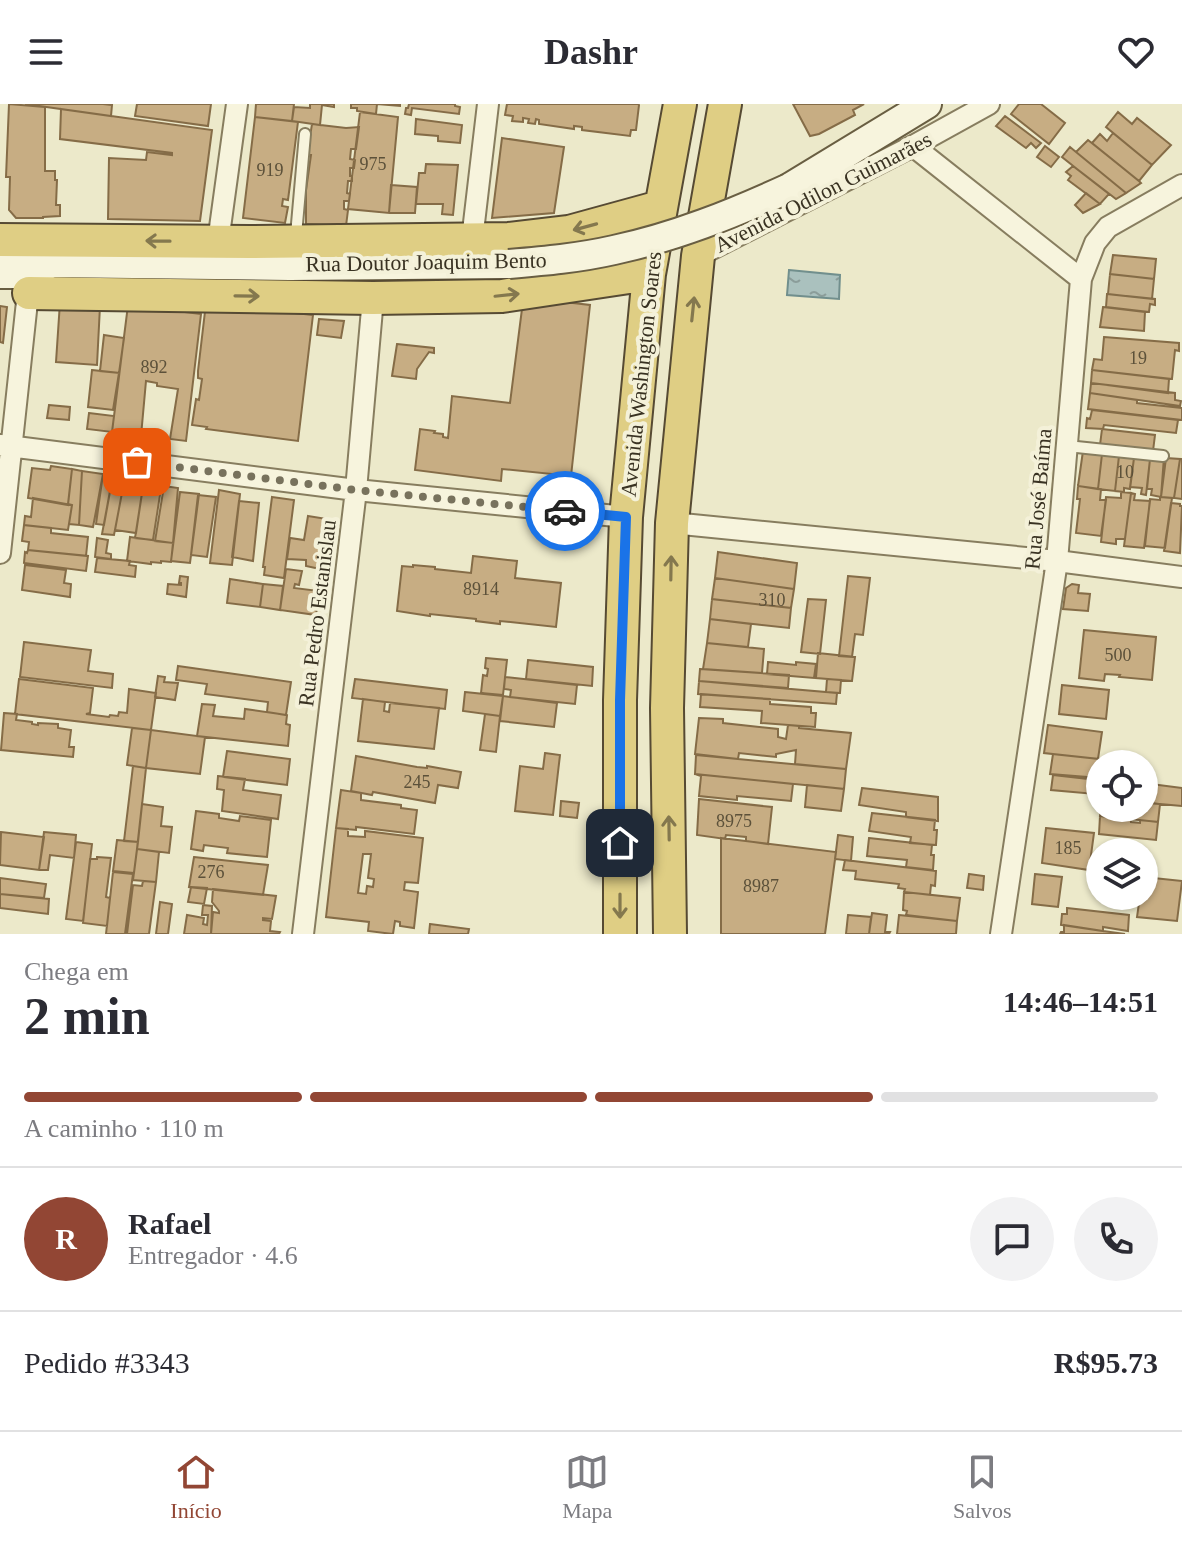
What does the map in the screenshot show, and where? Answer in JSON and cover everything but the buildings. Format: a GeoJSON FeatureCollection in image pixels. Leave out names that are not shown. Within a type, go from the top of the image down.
{"type":"FeatureCollection","features":[{"type":"Feature","properties":{"kind":"highway","name":"Avenida Washington Soares"},"geometry":{"type":"LineString","coordinates":[[620,934],[620,700],[626,517],[649,274],[680,104]]}},
{"type":"Feature","properties":{"kind":"highway","name":"Avenida Washington Soares"},"geometry":{"type":"LineString","coordinates":[[670,934],[667,708],[672,523],[698,256],[725,104]]}},
{"type":"Feature","properties":{"kind":"highway"},"geometry":{"type":"LineString","coordinates":[[0,240],[218,242],[509,239],[569,232],[660,207]]}},
{"type":"Feature","properties":{"kind":"highway"},"geometry":{"type":"LineString","coordinates":[[37,277],[373,298],[502,296],[649,274]]}},
{"type":"Feature","properties":{"kind":"main road","name":"Avenida Odilon Guimarães"},"geometry":{"type":"LineString","coordinates":[[789,188],[927,104]]}},
{"type":"Feature","properties":{"kind":"main road","name":"Rua Doutor Joaquim Bento"},"geometry":{"type":"LineString","coordinates":[[0,274],[37,277],[290,266],[509,264],[591,254],[663,238],[711,222],[789,188]]}},
{"type":"Feature","properties":{"kind":"main road","name":"Rua Doutor Joaquim Bento"},"geometry":{"type":"LineString","coordinates":[[0,250],[20,250],[37,277]]}},
{"type":"Feature","properties":{"kind":"street"},"geometry":{"type":"LineString","coordinates":[[218,242],[237,104]]}},
{"type":"Feature","properties":{"kind":"street"},"geometry":{"type":"LineString","coordinates":[[472,240],[488,104]]}},
{"type":"Feature","properties":{"kind":"street","name":"Avenida Odilon Guimarães"},"geometry":{"type":"LineString","coordinates":[[698,256],[989,104]]}},
{"type":"Feature","properties":{"kind":"street"},"geometry":{"type":"LineString","coordinates":[[913,146],[1081,279]]}},
{"type":"Feature","properties":{"kind":"street","name":"Rua José Baíma"},"geometry":{"type":"LineString","coordinates":[[1001,934],[1057,561],[1081,279],[1095,243],[1108,227],[1182,185]]}},
{"type":"Feature","properties":{"kind":"street"},"geometry":{"type":"LineString","coordinates":[[0,553],[6,446],[37,277]]}},
{"type":"Feature","properties":{"kind":"street","name":"Rua Pedro Estanislau"},"geometry":{"type":"LineString","coordinates":[[303,934],[356,490],[373,298]]}},
{"type":"Feature","properties":{"kind":"street"},"geometry":{"type":"LineString","coordinates":[[6,446],[356,490],[626,517]]}},
{"type":"Feature","properties":{"kind":"street"},"geometry":{"type":"LineString","coordinates":[[672,523],[1057,561],[1182,577]]}},
{"type":"Feature","properties":{"kind":"lane"},"geometry":{"type":"LineString","coordinates":[[296,241],[305,134]]}},
{"type":"Feature","properties":{"kind":"lane"},"geometry":{"type":"LineString","coordinates":[[1067,446],[1163,456]]}},
{"type":"Feature","properties":{"kind":"water"},"geometry":{"type":"Polygon","coordinates":[[[789,270],[840,275],[839,299],[787,295],[789,270]]]}},
{"type":"Feature","properties":{"kind":"way so far"},"geometry":{"type":"LineString","coordinates":[[137,462],[356,490],[565,511]]}},
{"type":"Feature","properties":{"kind":"route"},"geometry":{"type":"LineString","coordinates":[[565,511],[626,517],[620,700],[620,843]]}}]}
